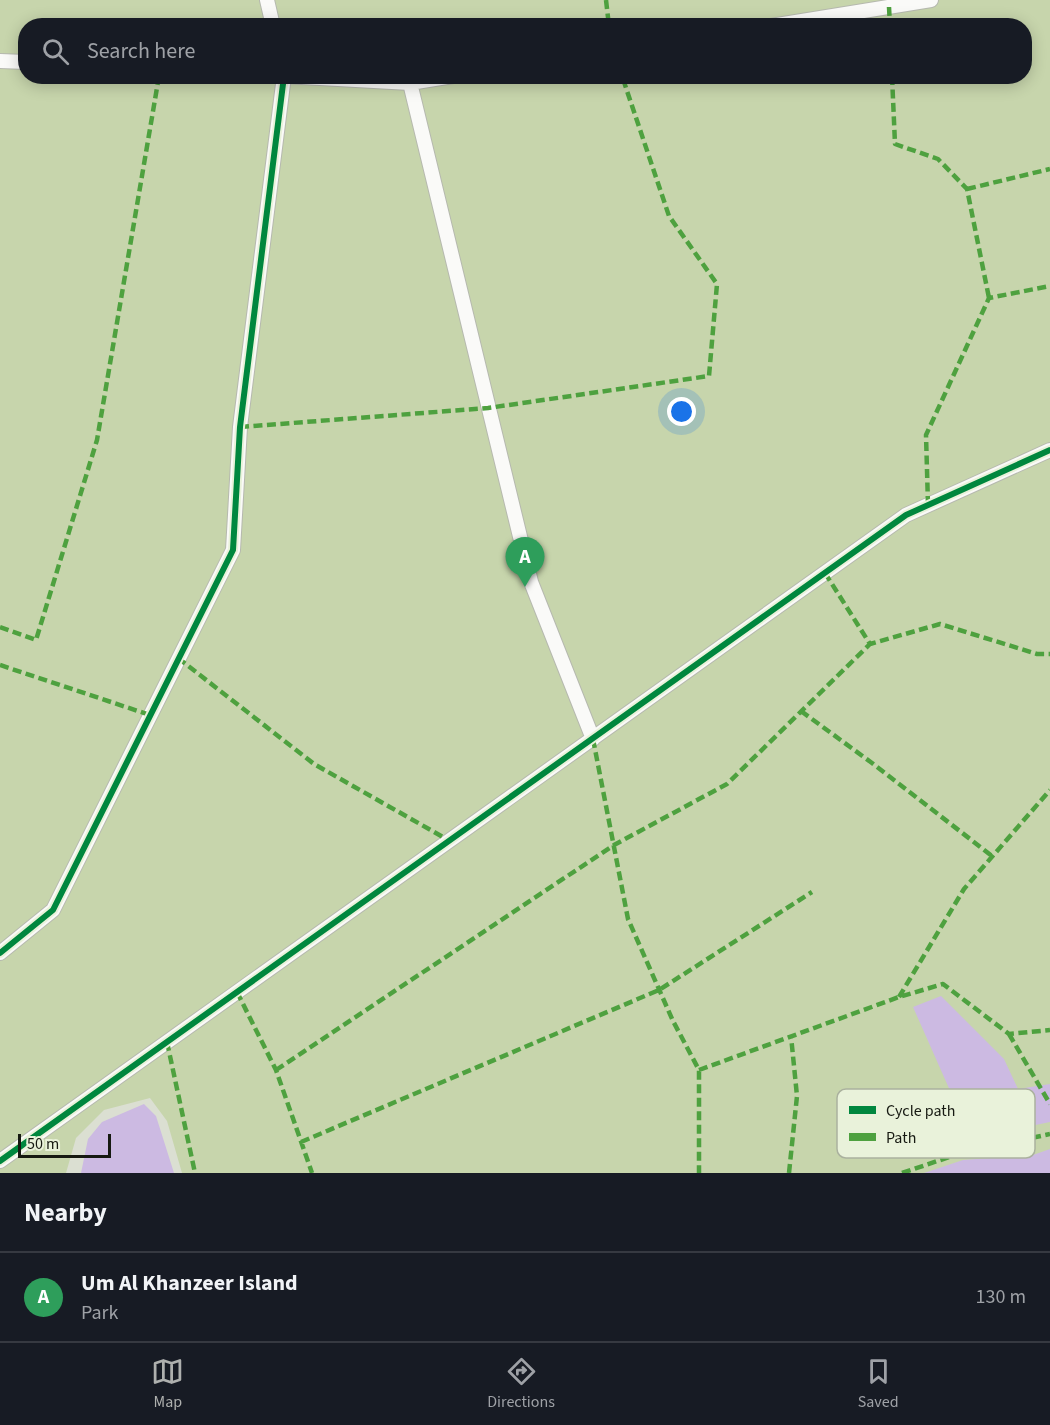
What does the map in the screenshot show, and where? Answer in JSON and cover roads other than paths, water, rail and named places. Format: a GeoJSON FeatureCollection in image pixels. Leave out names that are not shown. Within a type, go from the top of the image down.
{"type":"FeatureCollection","features":[{"type":"Feature","properties":{"kind":"street"},"geometry":{"type":"LineString","coordinates":[[267,0],[271,18]]}},
{"type":"Feature","properties":{"kind":"street"},"geometry":{"type":"LineString","coordinates":[[820,18],[931,0]]}},
{"type":"Feature","properties":{"kind":"street"},"geometry":{"type":"LineString","coordinates":[[0,61],[18,62]]}},
{"type":"Feature","properties":{"kind":"street"},"geometry":{"type":"LineString","coordinates":[[0,953],[53,910],[233,550],[240,427],[283,84]]}},
{"type":"Feature","properties":{"kind":"street"},"geometry":{"type":"LineString","coordinates":[[410,84],[531,582],[593,739]]}},
{"type":"Feature","properties":{"kind":"street"},"geometry":{"type":"LineString","coordinates":[[0,1161],[906,514],[1050,450]]}},
{"type":"Feature","properties":{"kind":"place","name":"Um Al Khanzeer Island"},"geometry":{"type":"Point","coordinates":[525,587]}}]}
